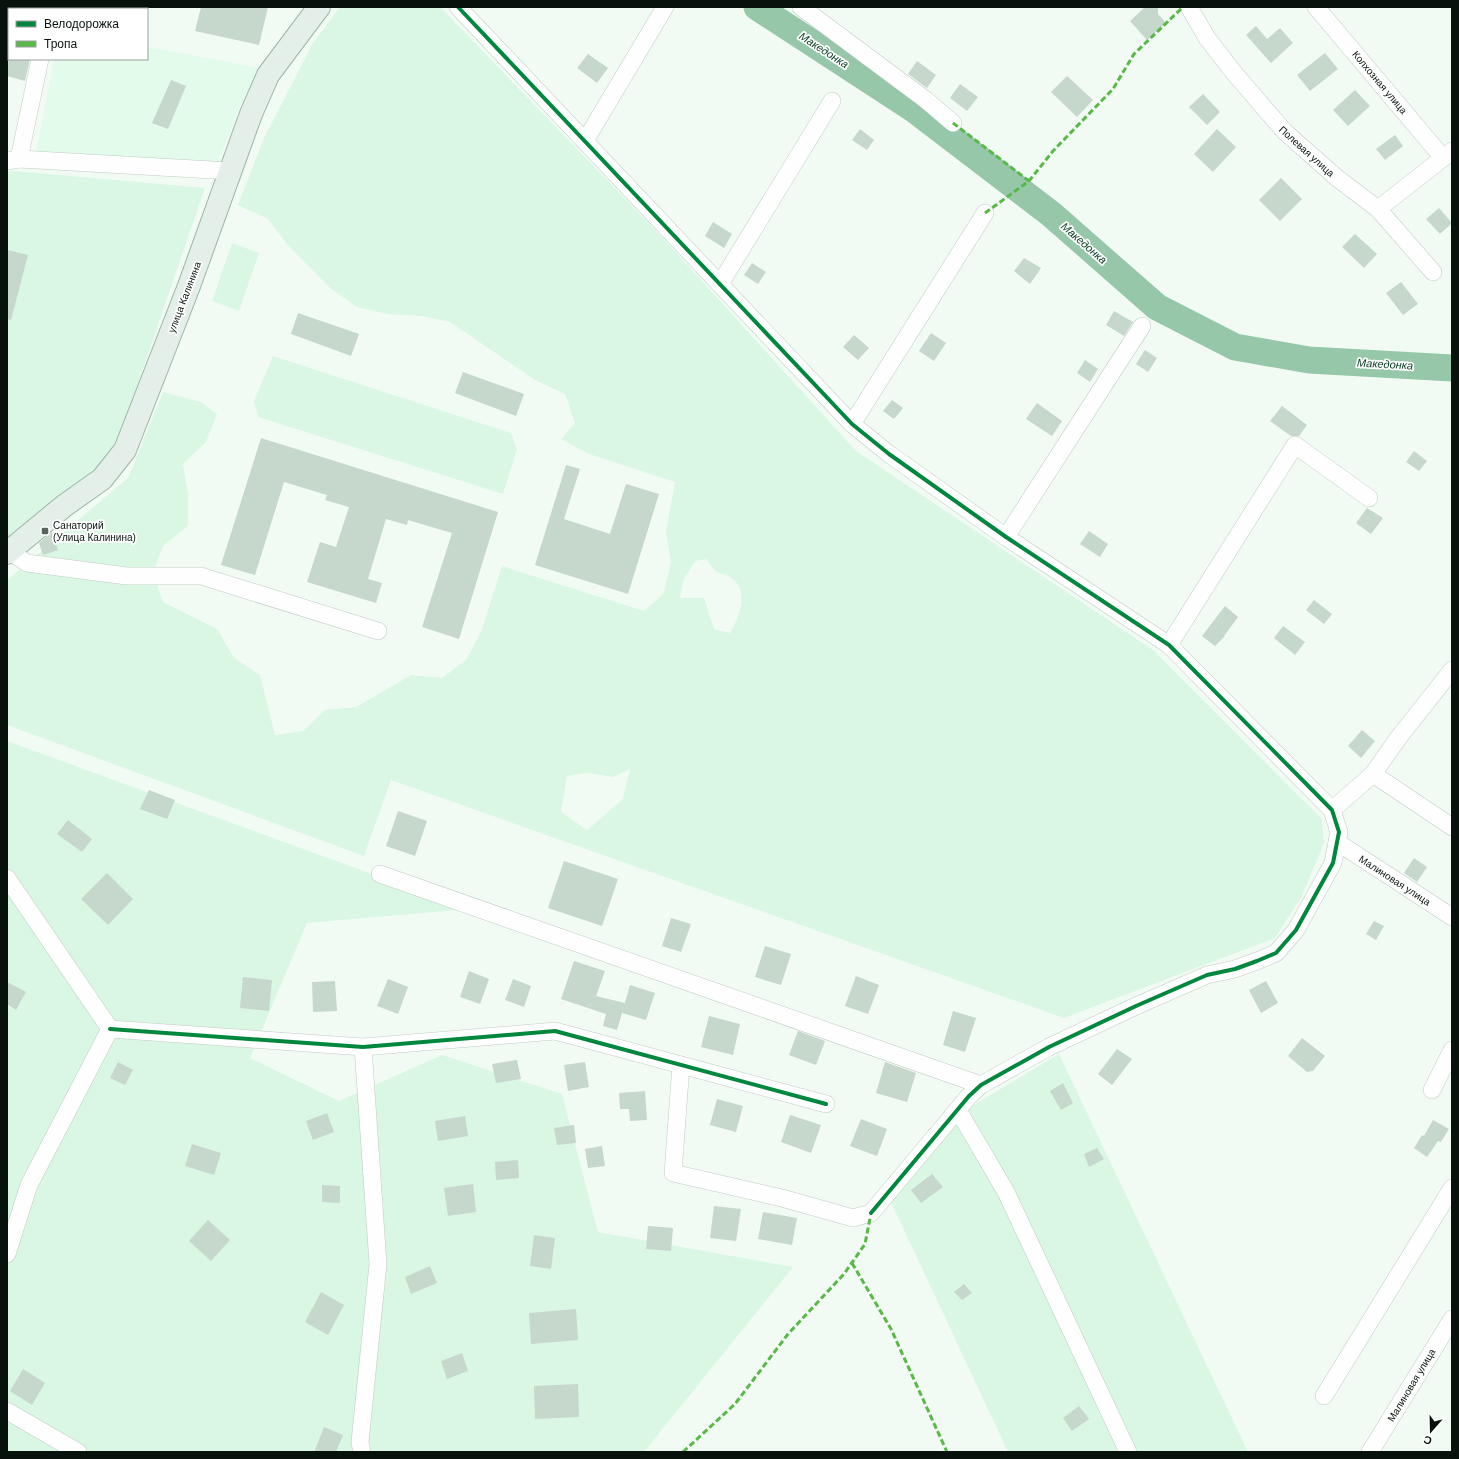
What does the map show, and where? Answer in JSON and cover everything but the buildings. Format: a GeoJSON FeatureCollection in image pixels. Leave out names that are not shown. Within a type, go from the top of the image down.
{"type":"FeatureCollection","features":[{"type":"Feature","properties":{"kind":"main road","name":"улица Калинина"},"geometry":{"type":"LineString","coordinates":[[8,552],[64,506],[102,479],[125,450],[189,286],[251,114],[268,75],[318,7]]}},
{"type":"Feature","properties":{"kind":"street"},"geometry":{"type":"LineString","coordinates":[[458,7],[852,424],[889,454],[1006,537],[1169,645],[1332,810],[1339,832],[1333,863],[1296,930],[1276,952],[1257,962],[1207,975],[1151,999],[1049,1047],[981,1085],[871,1213],[853,1218],[782,1198],[674,1173],[681,1065]]}},
{"type":"Feature","properties":{"kind":"street"},"geometry":{"type":"LineString","coordinates":[[585,141],[665,7]]}},
{"type":"Feature","properties":{"kind":"street"},"geometry":{"type":"LineString","coordinates":[[801,7],[926,100],[953,123]]}},
{"type":"Feature","properties":{"kind":"street","name":"Полевая улица"},"geometry":{"type":"LineString","coordinates":[[1189,7],[1206,38],[1284,131],[1332,174],[1378,209],[1433,272]]}},
{"type":"Feature","properties":{"kind":"street","name":"Колхозная улица"},"geometry":{"type":"LineString","coordinates":[[1316,7],[1448,154]]}},
{"type":"Feature","properties":{"kind":"street"},"geometry":{"type":"LineString","coordinates":[[40,60],[13,160],[230,170]]}},
{"type":"Feature","properties":{"kind":"street"},"geometry":{"type":"LineString","coordinates":[[720,284],[832,101]]}},
{"type":"Feature","properties":{"kind":"street"},"geometry":{"type":"LineString","coordinates":[[1378,209],[1448,154]]}},
{"type":"Feature","properties":{"kind":"street"},"geometry":{"type":"LineString","coordinates":[[852,424],[985,213]]}},
{"type":"Feature","properties":{"kind":"street"},"geometry":{"type":"LineString","coordinates":[[1006,537],[1142,326]]}},
{"type":"Feature","properties":{"kind":"street"},"geometry":{"type":"LineString","coordinates":[[1169,645],[1295,445],[1369,498]]}},
{"type":"Feature","properties":{"kind":"street"},"geometry":{"type":"LineString","coordinates":[[8,552],[27,563],[127,576],[201,576],[378,631]]}},
{"type":"Feature","properties":{"kind":"street"},"geometry":{"type":"LineString","coordinates":[[1332,810],[1373,774],[1399,737],[1452,670]]}},
{"type":"Feature","properties":{"kind":"street"},"geometry":{"type":"LineString","coordinates":[[1373,774],[1452,827]]}},
{"type":"Feature","properties":{"kind":"street","name":"Малиновая улица"},"geometry":{"type":"LineString","coordinates":[[1337,842],[1452,917]]}},
{"type":"Feature","properties":{"kind":"street"},"geometry":{"type":"LineString","coordinates":[[380,874],[981,1085]]}},
{"type":"Feature","properties":{"kind":"street"},"geometry":{"type":"LineString","coordinates":[[7,878],[110,1029]]}},
{"type":"Feature","properties":{"kind":"street"},"geometry":{"type":"LineString","coordinates":[[110,1029],[363,1047],[555,1031],[826,1104]]}},
{"type":"Feature","properties":{"kind":"street"},"geometry":{"type":"LineString","coordinates":[[7,1254],[29,1185],[110,1029]]}},
{"type":"Feature","properties":{"kind":"street"},"geometry":{"type":"LineString","coordinates":[[362,1452],[360,1442],[378,1264],[363,1047]]}},
{"type":"Feature","properties":{"kind":"street"},"geometry":{"type":"LineString","coordinates":[[1432,1090],[1452,1050]]}},
{"type":"Feature","properties":{"kind":"street"},"geometry":{"type":"LineString","coordinates":[[958,1110],[1006,1192],[1128,1452]]}},
{"type":"Feature","properties":{"kind":"street"},"geometry":{"type":"LineString","coordinates":[[1324,1396],[1452,1188]]}},
{"type":"Feature","properties":{"kind":"street","name":"Малиновая улица"},"geometry":{"type":"LineString","coordinates":[[1370,1452],[1452,1319]]}},
{"type":"Feature","properties":{"kind":"street"},"geometry":{"type":"LineString","coordinates":[[7,1411],[78,1452]]}},
{"type":"Feature","properties":{"kind":"shaded area"},"geometry":{"type":"Polygon","coordinates":[[[340,7],[440,7],[661,236],[856,451],[1153,650],[1322,819],[1324,843],[1302,896],[1275,938],[1064,1018],[391,780],[364,856],[7,725],[7,580],[128,478],[163,392],[201,402],[217,414],[206,442],[183,464],[188,494],[188,526],[163,546],[153,573],[163,602],[217,629],[234,658],[260,675],[275,735],[303,731],[325,710],[356,707],[411,675],[442,678],[466,660],[481,632],[502,566],[644,611],[663,594],[671,563],[666,532],[675,482],[589,454],[561,439],[575,423],[565,394],[535,380],[450,322],[421,316],[388,314],[357,307],[330,288],[287,244],[268,219],[238,205],[264,138],[313,43],[340,7]],[[706,559],[695,561],[683,581],[680,598],[704,598],[714,629],[730,633],[737,619],[741,604],[742,596],[740,589],[736,582],[730,577],[715,571],[706,559]],[[630,769],[613,777],[587,773],[567,776],[561,812],[587,830],[622,800],[630,769]]]}},
{"type":"Feature","properties":{"kind":"shaded area"},"geometry":{"type":"Polygon","coordinates":[[[148,47],[260,68],[240,105],[216,168],[35,157],[54,60],[148,60],[148,47]]]}},
{"type":"Feature","properties":{"kind":"shaded area"},"geometry":{"type":"Polygon","coordinates":[[[15,171],[205,188],[119,438],[100,470],[7,541],[7,172],[15,171]]]}},
{"type":"Feature","properties":{"kind":"shaded area"},"geometry":{"type":"Polygon","coordinates":[[[232,243],[259,253],[239,311],[212,301],[232,243]]]}},
{"type":"Feature","properties":{"kind":"shaded area"},"geometry":{"type":"Polygon","coordinates":[[[273,356],[511,433],[517,449],[503,494],[258,417],[254,401],[273,356]]]}},
{"type":"Feature","properties":{"kind":"shaded area"},"geometry":{"type":"Polygon","coordinates":[[[7,741],[468,909],[307,923],[250,1058],[339,1101],[442,1055],[562,1094],[598,1232],[793,1267],[644,1452],[7,1452],[7,741]]]}},
{"type":"Feature","properties":{"kind":"shaded area"},"geometry":{"type":"Polygon","coordinates":[[[1059,1054],[1248,1452],[1008,1452],[891,1202],[954,1117],[1059,1054]]]}},
{"type":"Feature","properties":{"kind":"waterway","name":"Македонка"},"geometry":{"type":"LineString","coordinates":[[757,7],[915,110],[1051,214],[1157,307],[1235,347],[1309,360],[1452,368]]}},
{"type":"Feature","properties":{"kind":"marked path"},"geometry":{"type":"LineString","coordinates":[[985,213],[1029,181],[1053,151],[1113,89],[1134,54],[1183,7]]}},
{"type":"Feature","properties":{"kind":"marked path"},"geometry":{"type":"LineString","coordinates":[[953,123],[1029,181]]}},
{"type":"Feature","properties":{"kind":"marked path"},"geometry":{"type":"LineString","coordinates":[[683,1452],[735,1404],[788,1334],[844,1274],[865,1244],[871,1213]]}},
{"type":"Feature","properties":{"kind":"marked path"},"geometry":{"type":"LineString","coordinates":[[852,1263],[891,1329],[947,1452]]}},
{"type":"Feature","properties":{"kind":"cycle path"},"geometry":{"type":"LineString","coordinates":[[458,7],[852,424],[889,454],[1006,537],[1169,645],[1332,810],[1339,832],[1333,863],[1296,930],[1276,953],[1235,969],[1207,975],[1136,1006],[1049,1047],[981,1085],[969,1096],[871,1213]]}},
{"type":"Feature","properties":{"kind":"cycle path"},"geometry":{"type":"LineString","coordinates":[[110,1029],[363,1047],[555,1031],[826,1104]]}},
{"type":"Feature","properties":{"kind":"place","name":"Санаторий (Улица Калинина)"},"geometry":{"type":"Point","coordinates":[45,531]}}]}
